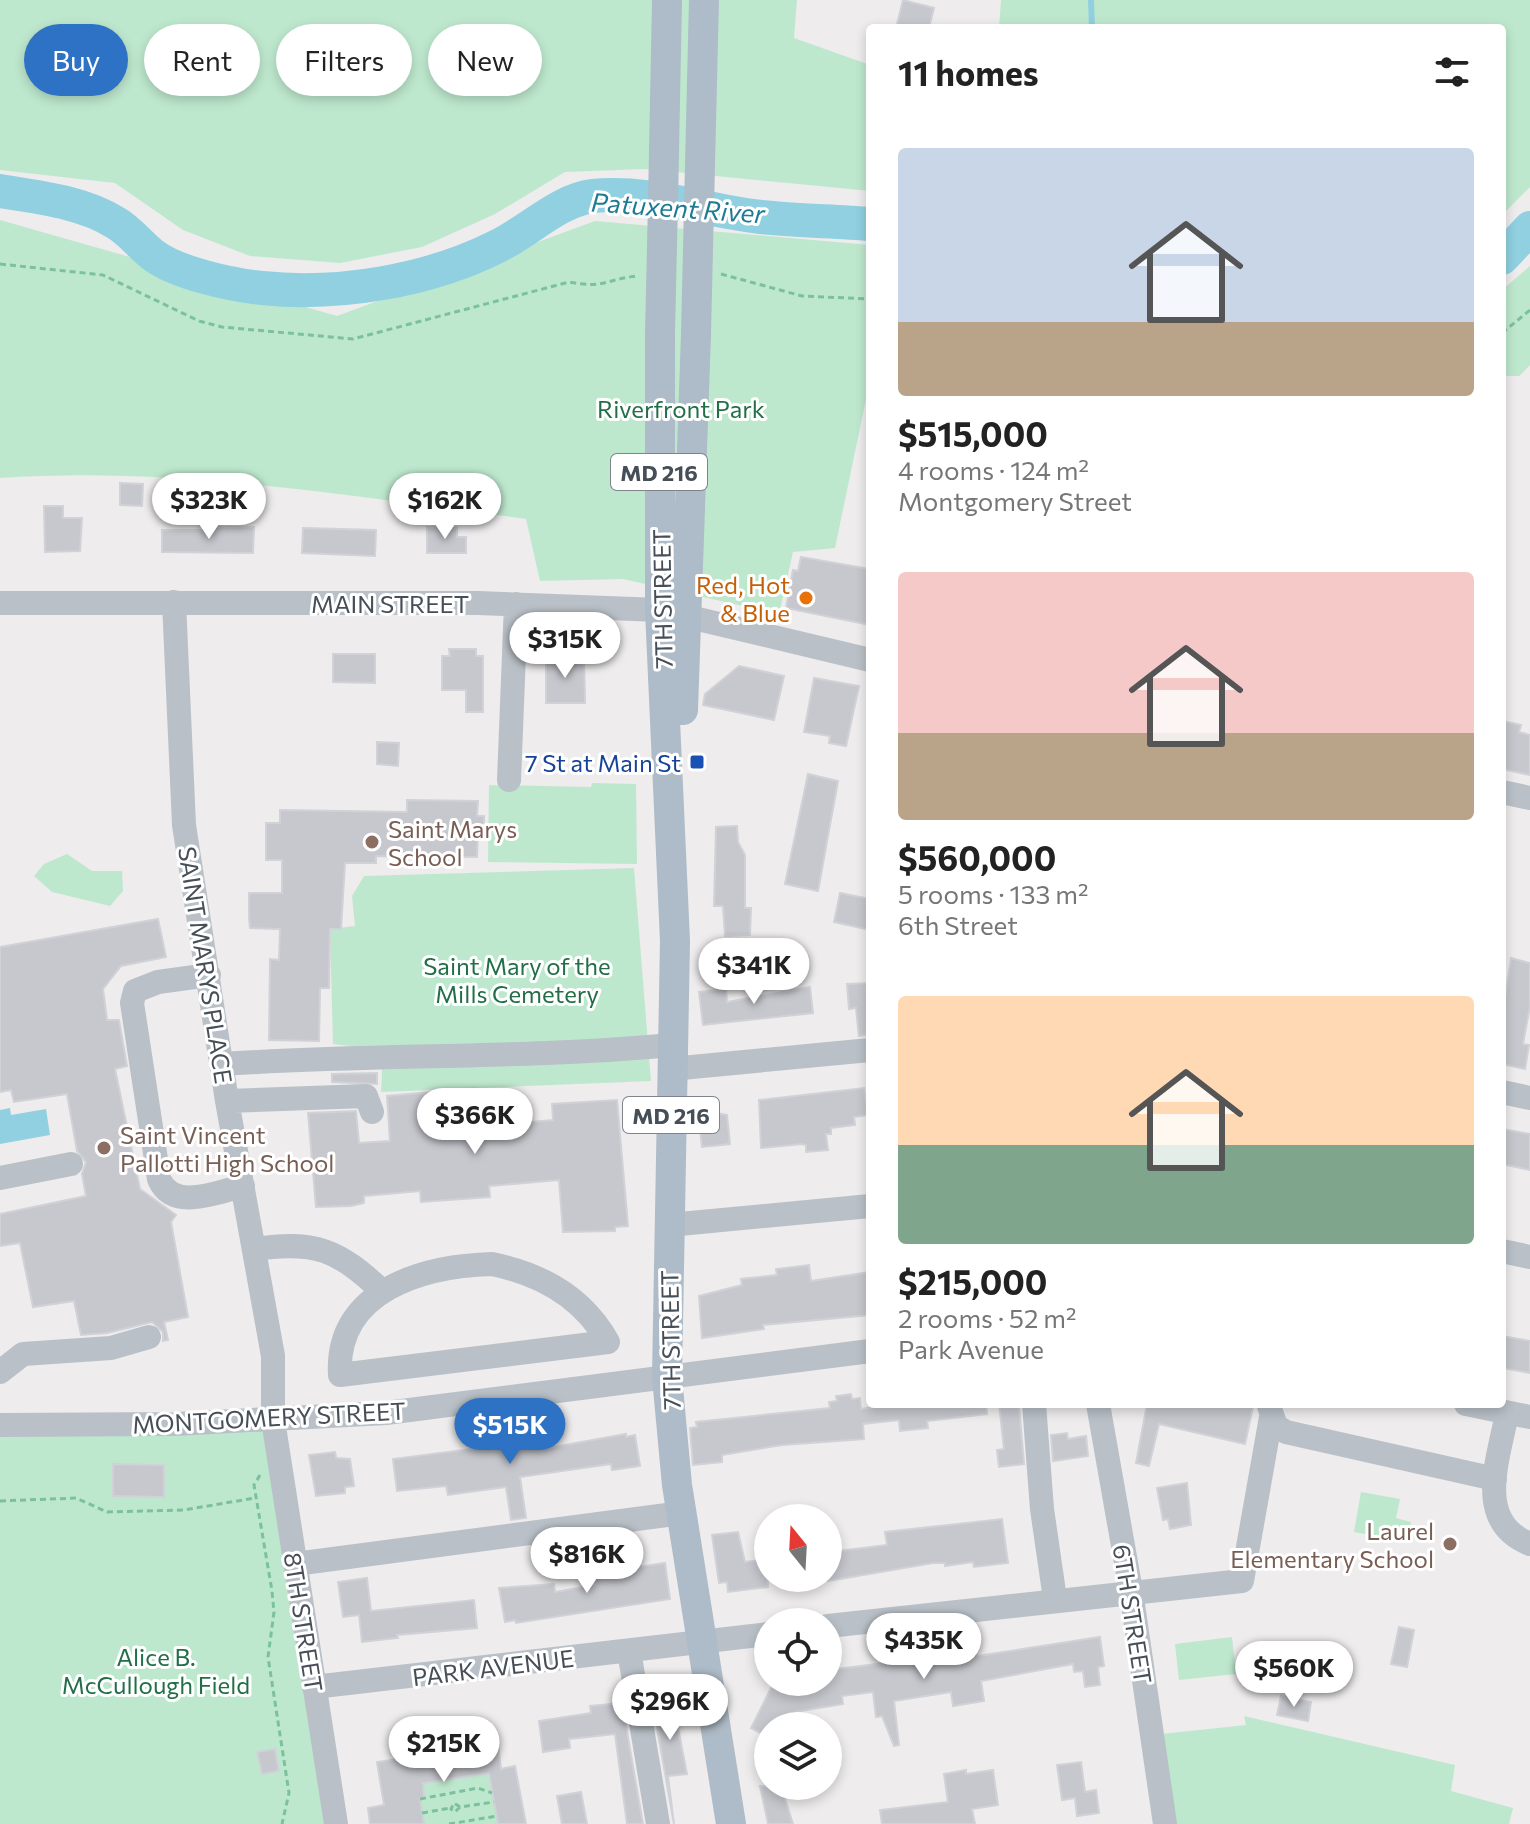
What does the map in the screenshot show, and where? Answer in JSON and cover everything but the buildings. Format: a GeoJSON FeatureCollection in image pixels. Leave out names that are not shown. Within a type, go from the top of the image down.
{"type":"FeatureCollection","features":[{"type":"Feature","properties":{"kind":"main road","name":"7TH STREET"},"geometry":{"type":"LineString","coordinates":[[667,0],[660,334],[673,614],[683,744],[673,852],[667,1377],[682,1513],[731,1824]]}},
{"type":"Feature","properties":{"kind":"main road","name":"7TH STREET"},"geometry":{"type":"LineString","coordinates":[[673,614],[696,334],[704,0]]}},
{"type":"Feature","properties":{"kind":"street","name":"SAINT MARYS PLACE"},"geometry":{"type":"LineString","coordinates":[[174,602],[181,796],[227,1101],[273,1356],[273,1420]]}},
{"type":"Feature","properties":{"kind":"street","name":"MAIN STREET"},"geometry":{"type":"LineString","coordinates":[[0,603],[516,604],[673,614],[866,659]]}},
{"type":"Feature","properties":{"kind":"street"},"geometry":{"type":"LineString","coordinates":[[509,780],[516,604]]}},
{"type":"Feature","properties":{"kind":"street"},"geometry":{"type":"LineString","coordinates":[[1506,793],[1530,798]]}},
{"type":"Feature","properties":{"kind":"street"},"geometry":{"type":"LineString","coordinates":[[209,975],[142,986],[135,991],[132,1003],[159,1179],[169,1194],[181,1198],[243,1186]]}},
{"type":"Feature","properties":{"kind":"street"},"geometry":{"type":"LineString","coordinates":[[222,1064],[343,1056],[573,1054],[672,1057],[866,1050]]}},
{"type":"Feature","properties":{"kind":"street"},"geometry":{"type":"LineString","coordinates":[[1506,1092],[1529,1092]]}},
{"type":"Feature","properties":{"kind":"street"},"geometry":{"type":"LineString","coordinates":[[227,1101],[366,1096],[372,1112]]}},
{"type":"Feature","properties":{"kind":"street"},"geometry":{"type":"LineString","coordinates":[[0,1178],[71,1164]]}},
{"type":"Feature","properties":{"kind":"street"},"geometry":{"type":"LineString","coordinates":[[669,1225],[866,1206]]}},
{"type":"Feature","properties":{"kind":"street"},"geometry":{"type":"LineString","coordinates":[[254,1249],[286,1245],[321,1248],[358,1269],[382,1291]]}},
{"type":"Feature","properties":{"kind":"street"},"geometry":{"type":"LineString","coordinates":[[1506,1252],[1530,1257]]}},
{"type":"Feature","properties":{"kind":"street"},"geometry":{"type":"LineString","coordinates":[[492,1264],[523,1271],[578,1302],[608,1342],[340,1375],[339,1358],[349,1326],[363,1307],[382,1291],[407,1277],[461,1265],[492,1264]]}},
{"type":"Feature","properties":{"kind":"street"},"geometry":{"type":"LineString","coordinates":[[0,1372],[23,1354],[111,1348],[149,1337]]}},
{"type":"Feature","properties":{"kind":"street","name":"MONTGOMERY STREET"},"geometry":{"type":"LineString","coordinates":[[1,1418],[273,1420],[386,1413],[866,1352]]}},
{"type":"Feature","properties":{"kind":"street"},"geometry":{"type":"LineString","coordinates":[[1034,1408],[1042,1509],[1055,1599]]}},
{"type":"Feature","properties":{"kind":"street","name":"6TH STREET"},"geometry":{"type":"LineString","coordinates":[[1099,1408],[1131,1591],[1165,1824]]}},
{"type":"Feature","properties":{"kind":"street"},"geometry":{"type":"LineString","coordinates":[[1485,1408],[1518,1415],[1495,1479],[1494,1510],[1498,1521],[1508,1532],[1530,1544]]}},
{"type":"Feature","properties":{"kind":"street"},"geometry":{"type":"LineString","coordinates":[[842,1624],[1242,1581],[1270,1410]]}},
{"type":"Feature","properties":{"kind":"street"},"geometry":{"type":"LineString","coordinates":[[1270,1410],[1276,1426],[1307,1439],[1495,1479]]}},
{"type":"Feature","properties":{"kind":"street","name":"8TH STREET"},"geometry":{"type":"LineString","coordinates":[[273,1420],[336,1824]]}},
{"type":"Feature","properties":{"kind":"street"},"geometry":{"type":"LineString","coordinates":[[295,1564],[682,1513]]}},
{"type":"Feature","properties":{"kind":"street","name":"PARK AVENUE"},"geometry":{"type":"LineString","coordinates":[[314,1687],[754,1636]]}},
{"type":"Feature","properties":{"kind":"street"},"geometry":{"type":"LineString","coordinates":[[629,1651],[658,1824]]}},
{"type":"Feature","properties":{"kind":"path"},"geometry":{"type":"LineString","coordinates":[[0,264],[103,275],[199,321],[317,339],[353,339],[569,282],[599,287],[617,278],[649,275]]}},
{"type":"Feature","properties":{"kind":"path"},"geometry":{"type":"LineString","coordinates":[[719,273],[802,296],[866,299]]}},
{"type":"Feature","properties":{"kind":"path"},"geometry":{"type":"LineString","coordinates":[[1506,330],[1530,310]]}},
{"type":"Feature","properties":{"kind":"path"},"geometry":{"type":"LineString","coordinates":[[278,1450],[254,1485],[272,1591],[274,1612],[268,1657],[289,1793],[282,1824]]}},
{"type":"Feature","properties":{"kind":"path"},"geometry":{"type":"LineString","coordinates":[[0,1501],[76,1498],[107,1512],[184,1510],[255,1498]]}},
{"type":"Feature","properties":{"kind":"path"},"geometry":{"type":"LineString","coordinates":[[420,1799],[478,1788],[492,1793]]}},
{"type":"Feature","properties":{"kind":"path"},"geometry":{"type":"LineString","coordinates":[[451,1808],[453,1793]]}},
{"type":"Feature","properties":{"kind":"path"},"geometry":{"type":"LineString","coordinates":[[454,1803],[460,1807],[494,1802]]}},
{"type":"Feature","properties":{"kind":"path"},"geometry":{"type":"LineString","coordinates":[[456,1812],[460,1807]]}},
{"type":"Feature","properties":{"kind":"path"},"geometry":{"type":"LineString","coordinates":[[422,1813],[451,1808],[456,1812],[458,1823]]}},
{"type":"Feature","properties":{"kind":"path"},"geometry":{"type":"LineString","coordinates":[[449,1824],[497,1816]]}},
{"type":"Feature","properties":{"kind":"green space"},"geometry":{"type":"Polygon","coordinates":[[[0,0],[797,0],[794,38],[866,64],[866,191],[645,169],[565,172],[495,214],[422,247],[340,263],[250,256],[183,230],[115,183],[0,170],[0,0]]]}},
{"type":"Feature","properties":{"kind":"green space"},"geometry":{"type":"Polygon","coordinates":[[[1001,0],[1530,0],[1530,187],[1506,211],[1506,24],[999,24],[1001,0]]]}},
{"type":"Feature","properties":{"kind":"green space","name":"Riverfront Park"},"geometry":{"type":"Polygon","coordinates":[[[0,220],[337,316],[595,221],[866,245],[866,399],[835,548],[793,552],[779,614],[623,579],[540,581],[526,519],[264,485],[132,476],[0,478],[0,220]]]}},
{"type":"Feature","properties":{"kind":"green space"},"geometry":{"type":"Polygon","coordinates":[[[1530,266],[1530,365],[1519,376],[1506,376],[1506,287],[1530,266]]]}},
{"type":"Feature","properties":{"kind":"green space"},"geometry":{"type":"Polygon","coordinates":[[[592,783],[636,784],[637,864],[488,862],[489,785],[591,787],[592,783]]]}},
{"type":"Feature","properties":{"kind":"green space"},"geometry":{"type":"Polygon","coordinates":[[[67,854],[92,871],[122,871],[123,891],[110,906],[52,892],[34,876],[44,864],[67,854]]]}},
{"type":"Feature","properties":{"kind":"green space","name":"Saint Mary of the Mills Cemetery"},"geometry":{"type":"Polygon","coordinates":[[[634,868],[651,1081],[381,1092],[383,1050],[333,1044],[330,929],[355,926],[352,896],[364,876],[634,868]]]}},
{"type":"Feature","properties":{"kind":"green space","name":"Alice B. McCullough Field"},"geometry":{"type":"Polygon","coordinates":[[[273,1420],[335,1824],[0,1824],[0,1425],[273,1420]]]}},
{"type":"Feature","properties":{"kind":"green space"},"geometry":{"type":"Polygon","coordinates":[[[1361,1492],[1400,1499],[1396,1518],[1411,1522],[1408,1542],[1354,1532],[1361,1492]]]}},
{"type":"Feature","properties":{"kind":"green space"},"geometry":{"type":"Polygon","coordinates":[[[1232,1637],[1236,1674],[1179,1680],[1175,1644],[1232,1637]]]}},
{"type":"Feature","properties":{"kind":"green space"},"geometry":{"type":"Polygon","coordinates":[[[1244,1716],[1455,1765],[1451,1791],[1513,1808],[1509,1824],[1165,1824],[1152,1735],[1246,1725],[1244,1716]]]}},
{"type":"Feature","properties":{"kind":"green space"},"geometry":{"type":"Polygon","coordinates":[[[488,1773],[498,1824],[424,1824],[420,1797],[422,1783],[488,1773]]]}},
{"type":"Feature","properties":{"kind":"water"},"geometry":{"type":"Polygon","coordinates":[[[10,1108],[11,1115],[46,1109],[50,1135],[0,1144],[0,1110],[10,1108]]]}},
{"type":"Feature","properties":{"kind":"waterway"},"geometry":{"type":"LineString","coordinates":[[1091,0],[1092,24]]}},
{"type":"Feature","properties":{"kind":"waterway","name":"Patuxent River"},"geometry":{"type":"LineString","coordinates":[[0,191],[60,201],[90,210],[126,230],[153,255],[190,273],[236,284],[291,290],[383,283],[443,268],[510,240],[568,203],[593,196],[657,198],[761,217],[866,224]]}},
{"type":"Feature","properties":{"kind":"waterway","name":"Patuxent River"},"geometry":{"type":"LineString","coordinates":[[1506,254],[1530,228]]}},
{"type":"Feature","properties":{"kind":"place","name":"Red, Hot & Blue"},"geometry":{"type":"Point","coordinates":[806,598]}},
{"type":"Feature","properties":{"kind":"place","name":"7 St at Main St"},"geometry":{"type":"Point","coordinates":[697,762]}},
{"type":"Feature","properties":{"kind":"place","name":"Saint Marys School"},"geometry":{"type":"Point","coordinates":[372,842]}},
{"type":"Feature","properties":{"kind":"place","name":"Saint Vincent Pallotti High School"},"geometry":{"type":"Point","coordinates":[104,1148]}},
{"type":"Feature","properties":{"kind":"place","name":"Laurel Elementary School"},"geometry":{"type":"Point","coordinates":[1450,1544]}}]}
